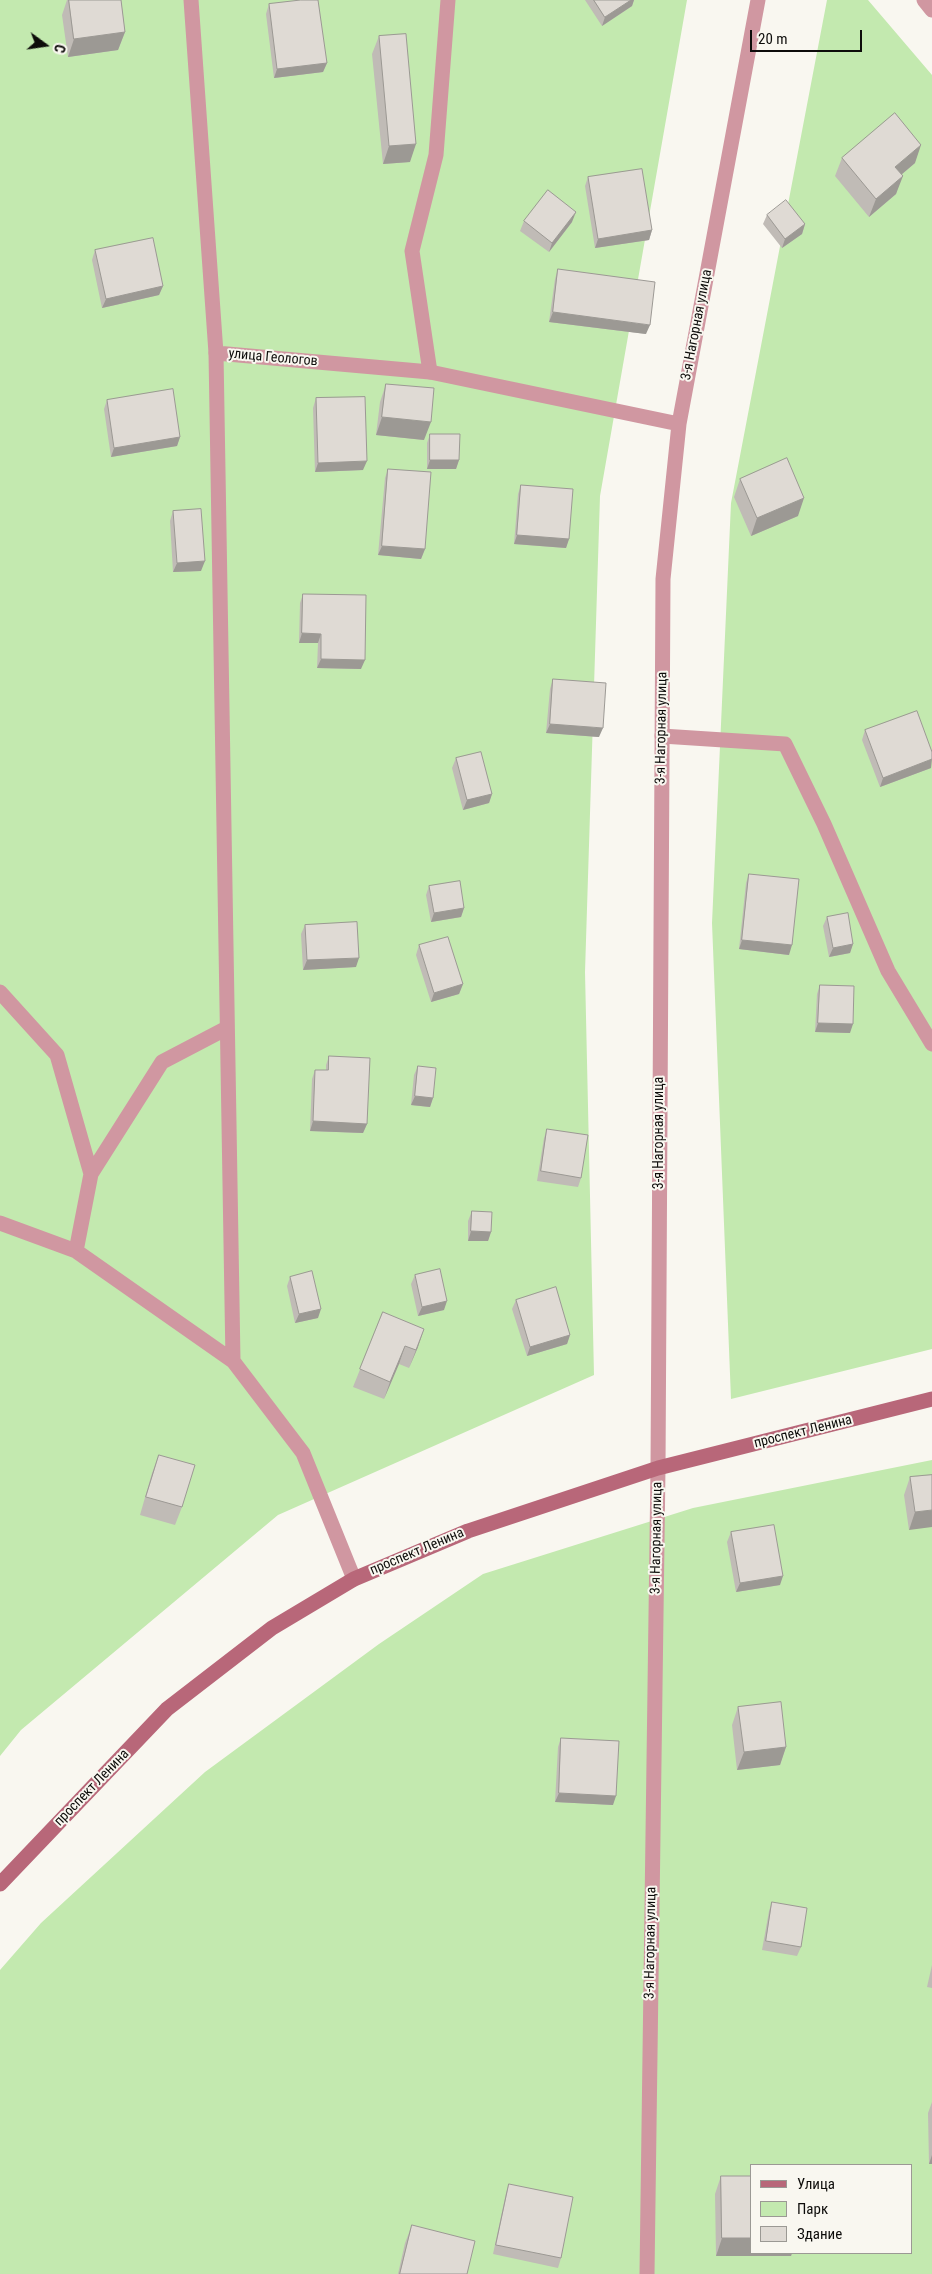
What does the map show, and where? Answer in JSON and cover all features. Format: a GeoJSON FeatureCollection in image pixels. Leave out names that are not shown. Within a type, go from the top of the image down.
{"type":"FeatureCollection","features":[{"type":"Feature","properties":{"kind":"street","name":"улица Геологов"},"geometry":{"type":"LineString","coordinates":[[191,0],[216,353],[430,372],[679,424]]}},
{"type":"Feature","properties":{"kind":"street"},"geometry":{"type":"LineString","coordinates":[[430,372],[412,251],[436,155],[448,0]]}},
{"type":"Feature","properties":{"kind":"street","name":"3-я Нагорная улица"},"geometry":{"type":"LineString","coordinates":[[647,2274],[658,1468],[663,579],[679,424],[758,0]]}},
{"type":"Feature","properties":{"kind":"street"},"geometry":{"type":"LineString","coordinates":[[924,0],[932,10]]}},
{"type":"Feature","properties":{"kind":"street"},"geometry":{"type":"LineString","coordinates":[[216,353],[233,1361]]}},
{"type":"Feature","properties":{"kind":"street"},"geometry":{"type":"LineString","coordinates":[[662,736],[785,744],[824,824],[888,971],[932,1044]]}},
{"type":"Feature","properties":{"kind":"street"},"geometry":{"type":"LineString","coordinates":[[0,992],[57,1055],[90,1174]]}},
{"type":"Feature","properties":{"kind":"street"},"geometry":{"type":"LineString","coordinates":[[76,1251],[90,1174],[162,1062],[227,1028]]}},
{"type":"Feature","properties":{"kind":"street"},"geometry":{"type":"LineString","coordinates":[[0,1223],[76,1251],[233,1361],[303,1453],[354,1579]]}},
{"type":"Feature","properties":{"kind":"street","name":"проспект Ленина"},"geometry":{"type":"LineString","coordinates":[[0,1884],[167,1709],[272,1628],[354,1579],[468,1531],[658,1468],[932,1399]]}},
{"type":"Feature","properties":{"kind":"green space"},"geometry":{"type":"Polygon","coordinates":[[[0,0],[687,0],[600,496],[585,972],[594,1375],[278,1515],[21,1730],[0,1756],[0,0]]]}},
{"type":"Feature","properties":{"kind":"green space"},"geometry":{"type":"Polygon","coordinates":[[[827,0],[868,0],[932,75],[932,1349],[731,1399],[712,923],[731,503],[827,0]]]}},
{"type":"Feature","properties":{"kind":"green space"},"geometry":{"type":"Polygon","coordinates":[[[932,1460],[932,2274],[0,2274],[0,1970],[41,1923],[205,1772],[379,1644],[483,1574],[693,1508],[932,1460]]]}},
{"type":"Feature","properties":{"kind":"building"},"geometry":{"type":"Polygon","coordinates":[[[69,0],[121,0],[125,32],[74,39],[69,0]]]}},
{"type":"Feature","properties":{"kind":"building"},"geometry":{"type":"Polygon","coordinates":[[[318,0],[327,63],[277,69],[269,4],[318,0]]]}},
{"type":"Feature","properties":{"kind":"building"},"geometry":{"type":"Polygon","coordinates":[[[594,0],[631,0],[605,17],[594,0]]]}},
{"type":"Feature","properties":{"kind":"building"},"geometry":{"type":"Polygon","coordinates":[[[406,34],[416,144],[389,146],[379,36],[406,34]]]}},
{"type":"Feature","properties":{"kind":"building"},"geometry":{"type":"Polygon","coordinates":[[[895,113],[921,145],[895,167],[903,176],[876,199],[842,158],[895,113]]]}},
{"type":"Feature","properties":{"kind":"building"},"geometry":{"type":"Polygon","coordinates":[[[642,169],[652,230],[598,239],[588,177],[642,169]]]}},
{"type":"Feature","properties":{"kind":"building"},"geometry":{"type":"Polygon","coordinates":[[[548,190],[576,212],[552,243],[524,221],[548,190]]]}},
{"type":"Feature","properties":{"kind":"building"},"geometry":{"type":"Polygon","coordinates":[[[786,200],[805,224],[785,239],[767,215],[786,200]]]}},
{"type":"Feature","properties":{"kind":"building"},"geometry":{"type":"Polygon","coordinates":[[[153,238],[163,286],[106,299],[95,250],[153,238]]]}},
{"type":"Feature","properties":{"kind":"building"},"geometry":{"type":"Polygon","coordinates":[[[558,269],[655,282],[650,325],[553,312],[558,269]]]}},
{"type":"Feature","properties":{"kind":"building"},"geometry":{"type":"Polygon","coordinates":[[[386,384],[434,388],[431,422],[382,417],[386,384]]]}},
{"type":"Feature","properties":{"kind":"building"},"geometry":{"type":"Polygon","coordinates":[[[173,389],[180,437],[114,448],[107,400],[173,389]]]}},
{"type":"Feature","properties":{"kind":"building"},"geometry":{"type":"Polygon","coordinates":[[[365,397],[367,461],[318,463],[316,398],[365,397]]]}},
{"type":"Feature","properties":{"kind":"building"},"geometry":{"type":"Polygon","coordinates":[[[430,434],[460,434],[459,460],[430,460],[430,434]]]}},
{"type":"Feature","properties":{"kind":"building"},"geometry":{"type":"Polygon","coordinates":[[[787,458],[804,498],[757,518],[740,479],[787,458]]]}},
{"type":"Feature","properties":{"kind":"building"},"geometry":{"type":"Polygon","coordinates":[[[388,469],[431,472],[425,549],[382,546],[388,469]]]}},
{"type":"Feature","properties":{"kind":"building"},"geometry":{"type":"Polygon","coordinates":[[[521,485],[573,489],[569,539],[517,535],[521,485]]]}},
{"type":"Feature","properties":{"kind":"building"},"geometry":{"type":"Polygon","coordinates":[[[201,509],[205,561],[177,563],[173,511],[201,509]]]}},
{"type":"Feature","properties":{"kind":"building"},"geometry":{"type":"Polygon","coordinates":[[[303,594],[366,595],[365,660],[321,659],[321,634],[302,633],[303,594]]]}},
{"type":"Feature","properties":{"kind":"building"},"geometry":{"type":"Polygon","coordinates":[[[553,679],[606,683],[603,728],[550,724],[553,679]]]}},
{"type":"Feature","properties":{"kind":"building"},"geometry":{"type":"Polygon","coordinates":[[[917,711],[932,752],[932,759],[883,778],[865,730],[917,711]]]}},
{"type":"Feature","properties":{"kind":"building"},"geometry":{"type":"Polygon","coordinates":[[[481,752],[492,794],[467,800],[456,758],[481,752]]]}},
{"type":"Feature","properties":{"kind":"building"},"geometry":{"type":"Polygon","coordinates":[[[749,874],[799,879],[792,945],[742,940],[749,874]]]}},
{"type":"Feature","properties":{"kind":"building"},"geometry":{"type":"Polygon","coordinates":[[[460,881],[464,908],[434,913],[429,886],[460,881]]]}},
{"type":"Feature","properties":{"kind":"building"},"geometry":{"type":"Polygon","coordinates":[[[848,913],[853,944],[833,948],[827,917],[848,913]]]}},
{"type":"Feature","properties":{"kind":"building"},"geometry":{"type":"Polygon","coordinates":[[[357,922],[359,958],[307,960],[305,925],[357,922]]]}},
{"type":"Feature","properties":{"kind":"building"},"geometry":{"type":"Polygon","coordinates":[[[448,937],[463,984],[434,993],[419,945],[448,937]]]}},
{"type":"Feature","properties":{"kind":"building"},"geometry":{"type":"Polygon","coordinates":[[[820,985],[854,986],[853,1024],[818,1023],[820,985]]]}},
{"type":"Feature","properties":{"kind":"building"},"geometry":{"type":"Polygon","coordinates":[[[329,1056],[370,1058],[367,1124],[313,1121],[315,1070],[328,1070],[329,1056]]]}},
{"type":"Feature","properties":{"kind":"building"},"geometry":{"type":"Polygon","coordinates":[[[418,1066],[436,1068],[433,1098],[415,1096],[418,1066]]]}},
{"type":"Feature","properties":{"kind":"building"},"geometry":{"type":"Polygon","coordinates":[[[547,1129],[588,1135],[581,1178],[541,1171],[547,1129]]]}},
{"type":"Feature","properties":{"kind":"building"},"geometry":{"type":"Polygon","coordinates":[[[472,1211],[492,1212],[491,1232],[471,1231],[472,1211]]]}},
{"type":"Feature","properties":{"kind":"building"},"geometry":{"type":"Polygon","coordinates":[[[440,1269],[447,1301],[422,1307],[415,1275],[440,1269]]]}},
{"type":"Feature","properties":{"kind":"building"},"geometry":{"type":"Polygon","coordinates":[[[312,1271],[321,1309],[299,1314],[290,1277],[312,1271]]]}},
{"type":"Feature","properties":{"kind":"building"},"geometry":{"type":"Polygon","coordinates":[[[556,1287],[570,1335],[530,1347],[516,1300],[556,1287]]]}},
{"type":"Feature","properties":{"kind":"building"},"geometry":{"type":"Polygon","coordinates":[[[383,1312],[424,1329],[416,1350],[405,1346],[390,1382],[360,1369],[383,1312]]]}},
{"type":"Feature","properties":{"kind":"building"},"geometry":{"type":"Polygon","coordinates":[[[159,1455],[195,1465],[182,1507],[146,1497],[159,1455]]]}},
{"type":"Feature","properties":{"kind":"building"},"geometry":{"type":"Polygon","coordinates":[[[932,1475],[932,1510],[915,1512],[910,1477],[932,1475]]]}},
{"type":"Feature","properties":{"kind":"building"},"geometry":{"type":"Polygon","coordinates":[[[774,1525],[783,1576],[740,1583],[731,1532],[774,1525]]]}},
{"type":"Feature","properties":{"kind":"building"},"geometry":{"type":"Polygon","coordinates":[[[781,1702],[786,1747],[744,1752],[738,1707],[781,1702]]]}},
{"type":"Feature","properties":{"kind":"building"},"geometry":{"type":"Polygon","coordinates":[[[561,1738],[619,1741],[616,1796],[559,1793],[561,1738]]]}},
{"type":"Feature","properties":{"kind":"building"},"geometry":{"type":"Polygon","coordinates":[[[772,1902],[807,1908],[801,1947],[766,1941],[772,1902]]]}},
{"type":"Feature","properties":{"kind":"building"},"geometry":{"type":"Polygon","coordinates":[[[721,2176],[750,2176],[750,2238],[722,2238],[721,2176]]]}},
{"type":"Feature","properties":{"kind":"building"},"geometry":{"type":"Polygon","coordinates":[[[509,2184],[573,2197],[561,2258],[496,2245],[509,2184]]]}},
{"type":"Feature","properties":{"kind":"building"},"geometry":{"type":"Polygon","coordinates":[[[412,2225],[475,2241],[467,2274],[400,2274],[412,2225]]]}}]}
